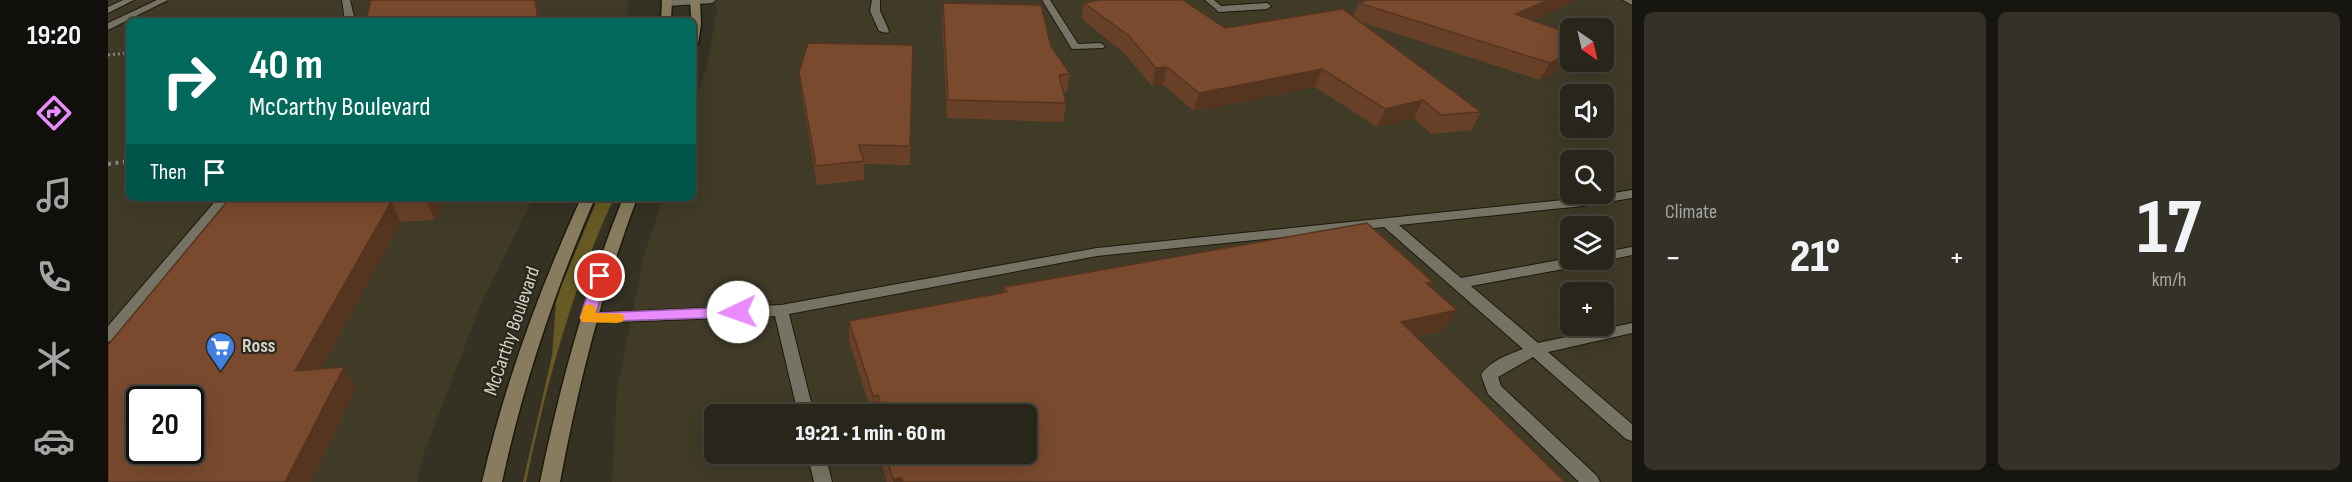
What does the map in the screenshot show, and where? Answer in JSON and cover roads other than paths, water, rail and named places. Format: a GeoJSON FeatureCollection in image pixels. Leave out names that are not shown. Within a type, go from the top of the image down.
{"type":"FeatureCollection","features":[{"type":"Feature","properties":{"kind":"main road"},"geometry":{"type":"LineString","coordinates":[[695,1],[696,18]]}},
{"type":"Feature","properties":{"kind":"main road"},"geometry":{"type":"LineString","coordinates":[[666,18],[667,2]]}},
{"type":"Feature","properties":{"kind":"main road","name":"McCarthy Boulevard"},"geometry":{"type":"LineString","coordinates":[[492,482],[501,437],[545,296],[587,201]]}},
{"type":"Feature","properties":{"kind":"main road"},"geometry":{"type":"LineString","coordinates":[[550,482],[587,318],[597,284],[629,201]]}},
{"type":"Feature","properties":{"kind":"lane"},"geometry":{"type":"LineString","coordinates":[[108,10],[130,0]]}},
{"type":"Feature","properties":{"kind":"lane"},"geometry":{"type":"LineString","coordinates":[[108,27],[164,0]]}},
{"type":"Feature","properties":{"kind":"lane"},"geometry":{"type":"LineString","coordinates":[[346,0],[349,18]]}},
{"type":"Feature","properties":{"kind":"lane"},"geometry":{"type":"LineString","coordinates":[[667,2],[712,0]]}},
{"type":"Feature","properties":{"kind":"lane"},"geometry":{"type":"LineString","coordinates":[[876,0],[875,10],[884,31]]}},
{"type":"Feature","properties":{"kind":"lane"},"geometry":{"type":"LineString","coordinates":[[1046,0],[1075,47],[1100,46]]}},
{"type":"Feature","properties":{"kind":"lane"},"geometry":{"type":"LineString","coordinates":[[1209,0],[1219,9],[1267,6]]}},
{"type":"Feature","properties":{"kind":"lane"},"geometry":{"type":"LineString","coordinates":[[1627,0],[1632,2]]}},
{"type":"Feature","properties":{"kind":"lane"},"geometry":{"type":"LineString","coordinates":[[108,15],[128,17]]}},
{"type":"Feature","properties":{"kind":"lane"},"geometry":{"type":"LineString","coordinates":[[587,318],[781,310],[1097,252],[1583,202],[1632,194]]}},
{"type":"Feature","properties":{"kind":"lane"},"geometry":{"type":"LineString","coordinates":[[108,336],[222,201]]}},
{"type":"Feature","properties":{"kind":"lane"},"geometry":{"type":"LineString","coordinates":[[1387,222],[1632,434]]}},
{"type":"Feature","properties":{"kind":"lane"},"geometry":{"type":"LineString","coordinates":[[1614,254],[1632,250]]}},
{"type":"Feature","properties":{"kind":"lane"},"geometry":{"type":"LineString","coordinates":[[1457,284],[1560,265]]}},
{"type":"Feature","properties":{"kind":"lane"},"geometry":{"type":"LineString","coordinates":[[781,310],[804,404]]}},
{"type":"Feature","properties":{"kind":"lane"},"geometry":{"type":"LineString","coordinates":[[1591,482],[1494,389],[1489,375],[1504,362],[1534,350],[1632,328]]}},
{"type":"Feature","properties":{"kind":"lane"},"geometry":{"type":"LineString","coordinates":[[819,464],[823,482]]}},
{"type":"Feature","properties":{"kind":"place","name":"Ross"},"geometry":{"type":"Point","coordinates":[221,372]}}]}
